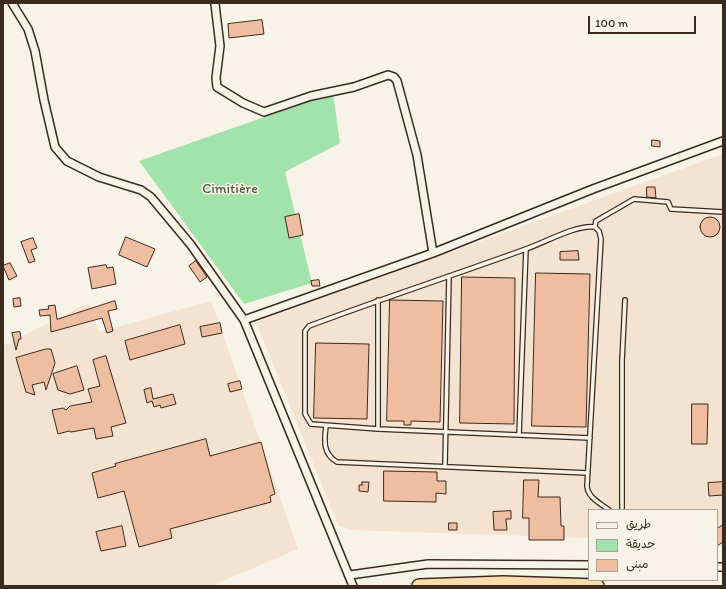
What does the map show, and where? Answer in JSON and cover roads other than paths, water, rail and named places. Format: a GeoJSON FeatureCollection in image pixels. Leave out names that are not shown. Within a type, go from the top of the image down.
{"type":"FeatureCollection","features":[{"type":"Feature","properties":{"kind":"highway"},"geometry":{"type":"LineString","coordinates":[[419,586],[503,583],[597,586]]}},
{"type":"Feature","properties":{"kind":"street"},"geometry":{"type":"LineString","coordinates":[[12,3],[28,29],[35,51],[45,106],[55,147],[67,161],[99,177],[141,190],[151,197],[191,245],[244,320],[350,575],[353,586]]}},
{"type":"Feature","properties":{"kind":"street"},"geometry":{"type":"LineString","coordinates":[[215,4],[220,46],[216,78],[217,87],[243,103],[259,110],[270,111],[312,96],[354,87],[388,75],[394,76],[397,82],[417,155],[433,253]]}},
{"type":"Feature","properties":{"kind":"street"},"geometry":{"type":"LineString","coordinates":[[244,320],[433,253],[593,188],[723,141]]}},
{"type":"Feature","properties":{"kind":"street"},"geometry":{"type":"LineString","coordinates":[[350,575],[428,564],[588,565]]}},
{"type":"Feature","properties":{"kind":"lane"},"geometry":{"type":"LineString","coordinates":[[595,227],[596,221],[634,199],[668,202],[671,209],[723,212]]}},
{"type":"Feature","properties":{"kind":"lane"},"geometry":{"type":"LineString","coordinates":[[590,438],[378,429],[312,424],[305,414],[305,331],[309,326],[378,300],[526,249],[583,227],[595,227],[599,231],[601,239],[590,438],[588,473],[587,492],[608,509]]}},
{"type":"Feature","properties":{"kind":"lane"},"geometry":{"type":"LineString","coordinates":[[519,434],[526,249]]}},
{"type":"Feature","properties":{"kind":"lane"},"geometry":{"type":"LineString","coordinates":[[445,465],[447,432],[449,276]]}},
{"type":"Feature","properties":{"kind":"lane"},"geometry":{"type":"LineString","coordinates":[[378,300],[378,429]]}},
{"type":"Feature","properties":{"kind":"lane"},"geometry":{"type":"LineString","coordinates":[[622,509],[622,361],[625,300]]}},
{"type":"Feature","properties":{"kind":"lane"},"geometry":{"type":"LineString","coordinates":[[326,426],[324,441],[326,451],[330,458],[337,462],[445,465],[588,473]]}},
{"type":"Feature","properties":{"kind":"park label","name":"Cimitière"},"geometry":{"type":"Point","coordinates":[230,189]}}]}
